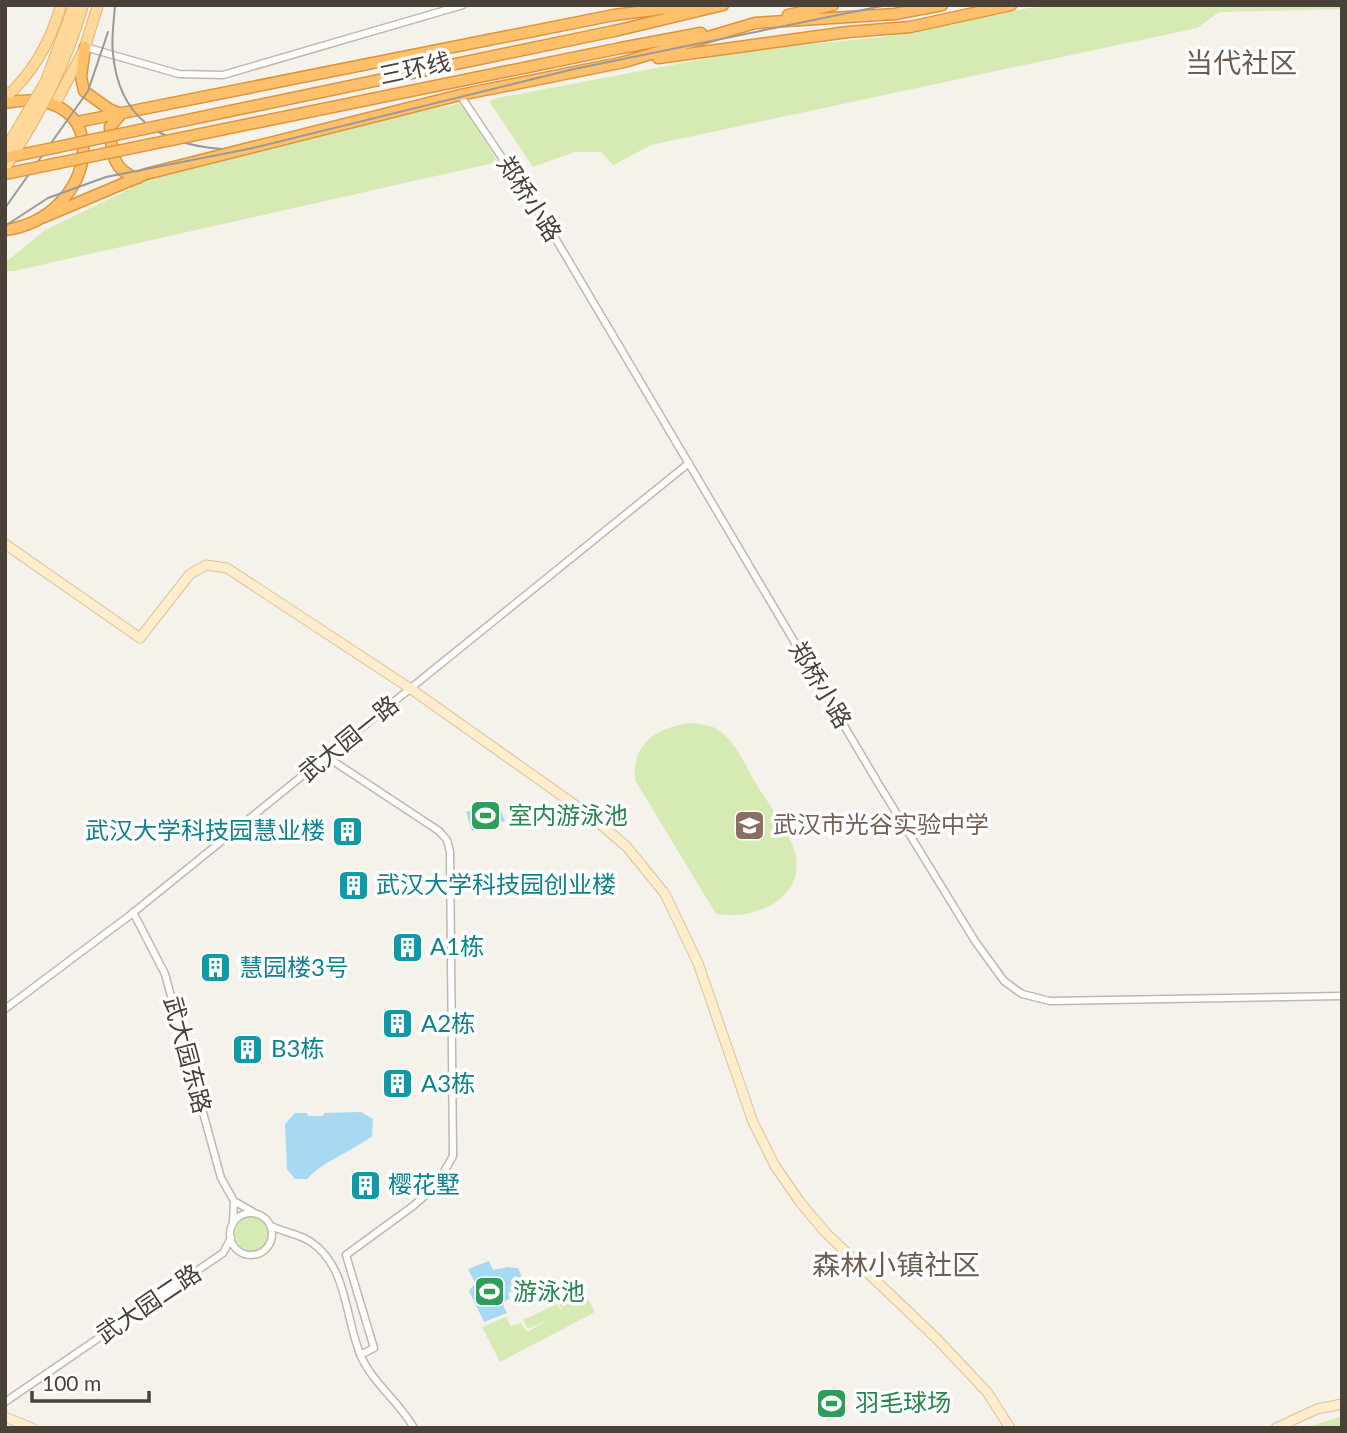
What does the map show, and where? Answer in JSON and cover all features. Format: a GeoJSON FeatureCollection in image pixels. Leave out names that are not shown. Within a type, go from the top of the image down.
{"type":"FeatureCollection","features":[{"type":"Feature","properties":{"kind":"highway"},"geometry":{"type":"LineString","coordinates":[[77,122],[655,5]]}},
{"type":"Feature","properties":{"kind":"highway"},"geometry":{"type":"LineString","coordinates":[[609,16],[692,5]]}},
{"type":"Feature","properties":{"kind":"highway","name":"三环线"},"geometry":{"type":"LineString","coordinates":[[5,158],[619,30],[723,5]]}},
{"type":"Feature","properties":{"kind":"highway","name":"三环线"},"geometry":{"type":"LineString","coordinates":[[5,174],[833,5]]}},
{"type":"Feature","properties":{"kind":"highway"},"geometry":{"type":"LineString","coordinates":[[624,62],[755,23],[895,14],[942,5]]}},
{"type":"Feature","properties":{"kind":"highway"},"geometry":{"type":"LineString","coordinates":[[5,230],[138,178],[460,95],[624,62],[848,32],[910,27],[1011,5]]}},
{"type":"Feature","properties":{"kind":"highway"},"geometry":{"type":"LineString","coordinates":[[848,32],[890,22],[917,10]]}},
{"type":"Feature","properties":{"kind":"highway"},"geometry":{"type":"LineString","coordinates":[[85,47],[81,77],[84,91],[121,114]]}},
{"type":"Feature","properties":{"kind":"highway"},"geometry":{"type":"LineString","coordinates":[[5,100],[55,104],[77,122],[83,134],[78,175],[66,197],[44,217]]}},
{"type":"Feature","properties":{"kind":"highway"},"geometry":{"type":"LineString","coordinates":[[121,114],[110,127],[114,157],[127,176],[138,178]]}},
{"type":"Feature","properties":{"kind":"main road"},"geometry":{"type":"LineString","coordinates":[[5,100],[20,85],[41,55],[61,5]]}},
{"type":"Feature","properties":{"kind":"main road"},"geometry":{"type":"LineString","coordinates":[[5,150],[46,81],[74,5]]}},
{"type":"Feature","properties":{"kind":"main road"},"geometry":{"type":"LineString","coordinates":[[5,168],[40,114],[61,71],[83,5]]}},
{"type":"Feature","properties":{"kind":"main road"},"geometry":{"type":"LineString","coordinates":[[55,104],[85,47],[98,5]]}},
{"type":"Feature","properties":{"kind":"street"},"geometry":{"type":"LineString","coordinates":[[85,47],[179,74],[223,75],[463,5]]}},
{"type":"Feature","properties":{"kind":"street","name":"郑桥小路"},"geometry":{"type":"LineString","coordinates":[[460,95],[551,231],[878,783],[975,941],[1004,981],[1022,994],[1050,1001],[1342,996]]}},
{"type":"Feature","properties":{"kind":"street","name":"武大园一路"},"geometry":{"type":"LineString","coordinates":[[5,1009],[134,912],[689,463]]}},
{"type":"Feature","properties":{"kind":"street"},"geometry":{"type":"LineString","coordinates":[[5,544],[140,638],[190,574],[206,565],[227,568],[411,690],[592,817],[627,847],[665,894],[698,963],[753,1122],[775,1166],[825,1232],[937,1339],[987,1392],[1010,1428]]}},
{"type":"Feature","properties":{"kind":"street"},"geometry":{"type":"LineString","coordinates":[[327,757],[439,831],[447,840],[450,852],[453,1156],[436,1186],[346,1255],[374,1348],[360,1355]]}},
{"type":"Feature","properties":{"kind":"street","name":"武大园东路"},"geometry":{"type":"LineString","coordinates":[[134,912],[164,974],[221,1178],[234,1201]]}},
{"type":"Feature","properties":{"kind":"street"},"geometry":{"type":"LineString","coordinates":[[269,1246],[272,1240],[271,1226],[267,1220],[234,1201],[233,1224],[223,1253],[257,1254],[269,1246],[286,1233]]}},
{"type":"Feature","properties":{"kind":"street"},"geometry":{"type":"LineString","coordinates":[[233,1224],[242,1215],[256,1213]]}},
{"type":"Feature","properties":{"kind":"street"},"geometry":{"type":"LineString","coordinates":[[271,1226],[310,1241],[331,1261],[342,1289],[360,1355],[379,1386],[405,1411],[414,1428]]}},
{"type":"Feature","properties":{"kind":"street"},"geometry":{"type":"LineString","coordinates":[[230,1238],[243,1254]]}},
{"type":"Feature","properties":{"kind":"street","name":"武大园二路"},"geometry":{"type":"LineString","coordinates":[[5,1402],[223,1253]]}},
{"type":"Feature","properties":{"kind":"street"},"geometry":{"type":"LineString","coordinates":[[1276,1428],[1317,1409],[1342,1404]]}},
{"type":"Feature","properties":{"kind":"street"},"geometry":{"type":"LineString","coordinates":[[5,1416],[32,1428]]}},
{"type":"Feature","properties":{"kind":"green space"},"geometry":{"type":"Polygon","coordinates":[[[1044,5],[1342,5],[1342,9],[1219,12],[1197,28],[651,145],[613,165],[601,152],[574,152],[533,167],[489,101],[746,51],[883,37],[1044,5]]]}},
{"type":"Feature","properties":{"kind":"green space"},"geometry":{"type":"Polygon","coordinates":[[[462,103],[498,162],[5,271],[5,263],[45,230],[130,189],[142,170],[462,103]]]}},
{"type":"Feature","properties":{"kind":"green space"},"geometry":{"type":"Polygon","coordinates":[[[695,723],[715,728],[734,746],[792,844],[796,862],[795,877],[788,890],[778,901],[749,913],[716,914],[635,780],[635,766],[643,745],[660,732],[695,723]]]}},
{"type":"Feature","properties":{"kind":"green space"},"geometry":{"type":"Polygon","coordinates":[[[252,1217],[264,1222],[269,1234],[264,1246],[252,1251],[240,1246],[235,1234],[240,1222],[252,1217]]]}},
{"type":"Feature","properties":{"kind":"green space"},"geometry":{"type":"Polygon","coordinates":[[[578,1280],[595,1312],[500,1362],[482,1327],[506,1317],[511,1326],[521,1323],[527,1332],[548,1320],[528,1329],[523,1320],[557,1304],[563,1313],[557,1299],[567,1294],[564,1286],[578,1280]]]}},
{"type":"Feature","properties":{"kind":"green space","name":"羽毛球场"},"geometry":{"type":"Polygon","coordinates":[[[835,1386],[848,1411],[828,1421],[816,1396],[835,1386]]]}},
{"type":"Feature","properties":{"kind":"green space"},"geometry":{"type":"Polygon","coordinates":[[[1342,1416],[1342,1428],[1306,1428],[1342,1416]]]}},
{"type":"Feature","properties":{"kind":"water","name":"室内游泳池"},"geometry":{"type":"Polygon","coordinates":[[[497,801],[505,821],[472,831],[466,812],[497,801]]]}},
{"type":"Feature","properties":{"kind":"water"},"geometry":{"type":"Polygon","coordinates":[[[361,1112],[373,1119],[372,1136],[307,1179],[295,1179],[287,1169],[285,1124],[295,1113],[323,1116],[324,1113],[361,1112]]]}},
{"type":"Feature","properties":{"kind":"water","name":"游泳池"},"geometry":{"type":"Polygon","coordinates":[[[489,1261],[493,1270],[518,1268],[526,1286],[508,1293],[510,1298],[502,1303],[507,1313],[484,1322],[469,1291],[475,1283],[468,1269],[489,1261]]]}},
{"type":"Feature","properties":{"kind":"tram line"},"geometry":{"type":"LineString","coordinates":[[115,5],[112,48],[117,76],[134,111],[146,124],[162,134],[179,141],[221,149]]}},
{"type":"Feature","properties":{"kind":"tram line"},"geometry":{"type":"LineString","coordinates":[[5,226],[48,198],[106,177],[253,148],[574,69],[887,5]]}},
{"type":"Feature","properties":{"kind":"tram line"},"geometry":{"type":"LineString","coordinates":[[5,208],[88,91],[108,32]]}},
{"type":"Feature","properties":{"kind":"place","name":"室内游泳池"},"geometry":{"type":"Point","coordinates":[485,816]}},
{"type":"Feature","properties":{"kind":"place","name":"武汉市光谷实验中学"},"geometry":{"type":"Point","coordinates":[750,825]}},
{"type":"Feature","properties":{"kind":"place","name":"武汉大学科技园慧业楼"},"geometry":{"type":"Point","coordinates":[348,831]}},
{"type":"Feature","properties":{"kind":"place","name":"武汉大学科技园创业楼"},"geometry":{"type":"Point","coordinates":[353,885]}},
{"type":"Feature","properties":{"kind":"place","name":"A1栋"},"geometry":{"type":"Point","coordinates":[407,947]}},
{"type":"Feature","properties":{"kind":"place","name":"慧园楼3号"},"geometry":{"type":"Point","coordinates":[216,968]}},
{"type":"Feature","properties":{"kind":"place","name":"A2栋"},"geometry":{"type":"Point","coordinates":[398,1024]}},
{"type":"Feature","properties":{"kind":"place","name":"B3栋"},"geometry":{"type":"Point","coordinates":[248,1049]}},
{"type":"Feature","properties":{"kind":"place","name":"A3栋"},"geometry":{"type":"Point","coordinates":[398,1084]}},
{"type":"Feature","properties":{"kind":"place","name":"樱花墅"},"geometry":{"type":"Point","coordinates":[365,1185]}},
{"type":"Feature","properties":{"kind":"place","name":"游泳池"},"geometry":{"type":"Point","coordinates":[490,1292]}},
{"type":"Feature","properties":{"kind":"place","name":"羽毛球场"},"geometry":{"type":"Point","coordinates":[832,1403]}},
{"type":"Feature","properties":{"kind":"district","name":"当代社区"},"geometry":{"type":"Point","coordinates":[1241,63]}},
{"type":"Feature","properties":{"kind":"district","name":"森林小镇社区"},"geometry":{"type":"Point","coordinates":[896,1265]}}]}
